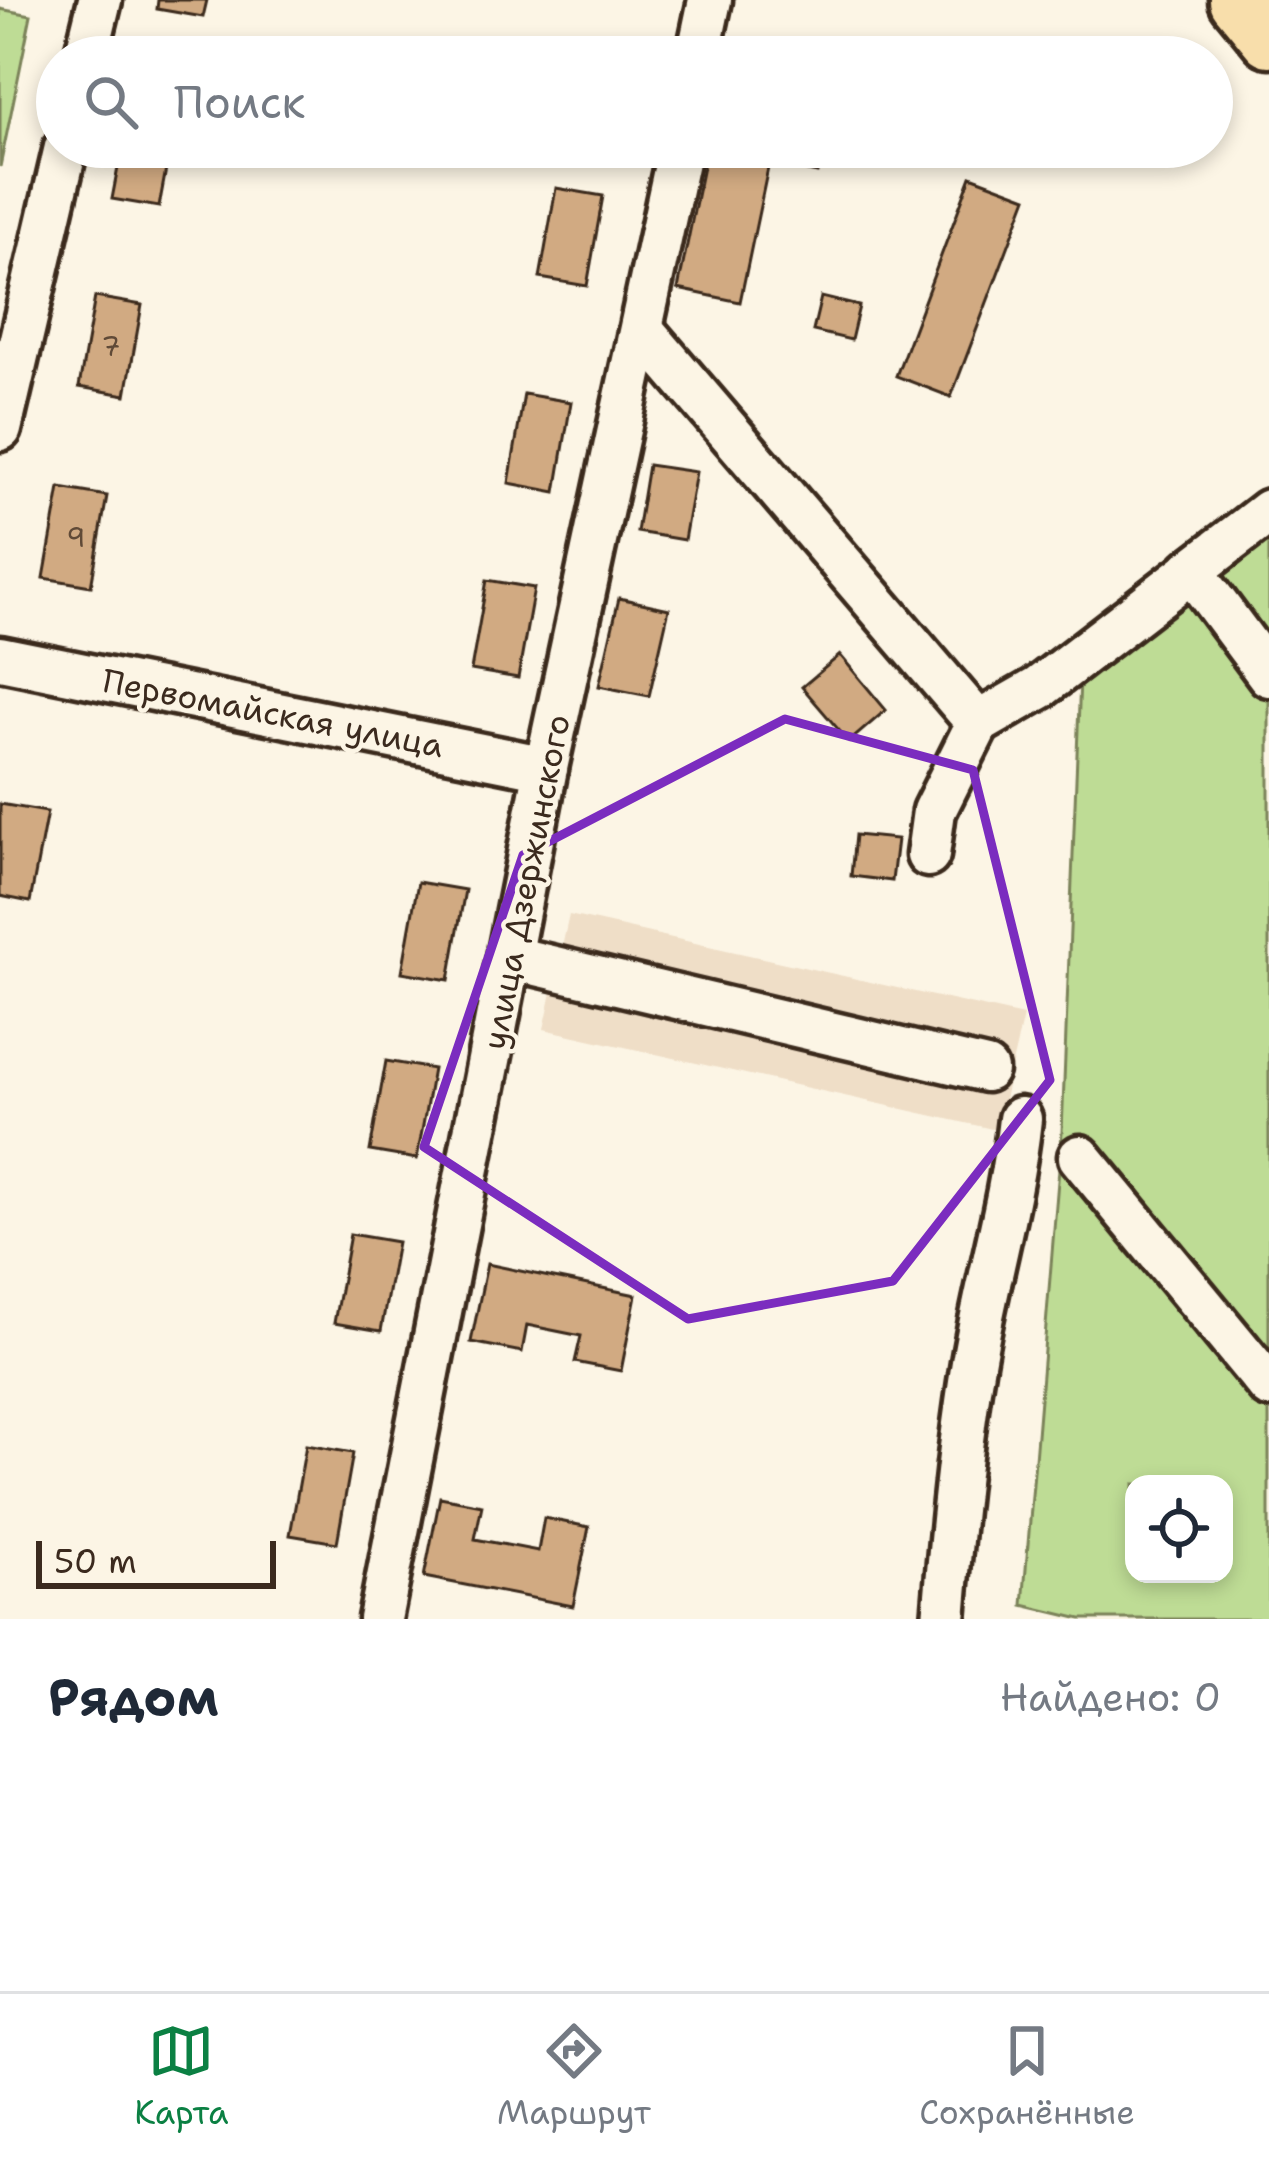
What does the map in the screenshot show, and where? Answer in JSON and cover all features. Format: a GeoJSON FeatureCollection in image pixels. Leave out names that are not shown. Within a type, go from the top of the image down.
{"type":"FeatureCollection","features":[{"type":"Feature","properties":{"kind":"main road"},"geometry":{"type":"LineString","coordinates":[[1237,0],[1269,39]]}},
{"type":"Feature","properties":{"kind":"street"},"geometry":{"type":"LineString","coordinates":[[91,36],[100,0]]}},
{"type":"Feature","properties":{"kind":"street"},"geometry":{"type":"LineString","coordinates":[[702,36],[710,0]]}},
{"type":"Feature","properties":{"kind":"street"},"geometry":{"type":"LineString","coordinates":[[0,429],[61,168]]}},
{"type":"Feature","properties":{"kind":"street","name":"улица Дзержинского"},"geometry":{"type":"LineString","coordinates":[[380,1619],[546,768],[676,168]]}},
{"type":"Feature","properties":{"kind":"street"},"geometry":{"type":"LineString","coordinates":[[643,331],[978,723]]}},
{"type":"Feature","properties":{"kind":"street"},"geometry":{"type":"LineString","coordinates":[[928,855],[934,811],[978,723],[1039,688],[1269,511]]}},
{"type":"Feature","properties":{"kind":"street"},"geometry":{"type":"LineString","coordinates":[[1191,570],[1269,675]]}},
{"type":"Feature","properties":{"kind":"street","name":"Первомайская улица"},"geometry":{"type":"LineString","coordinates":[[0,658],[546,768]]}},
{"type":"Feature","properties":{"kind":"street"},"geometry":{"type":"LineString","coordinates":[[512,958],[986,1070]]}},
{"type":"Feature","properties":{"kind":"street"},"geometry":{"type":"LineString","coordinates":[[944,1619],[953,1504],[974,1359],[1011,1204],[1020,1119]]}},
{"type":"Feature","properties":{"kind":"street"},"geometry":{"type":"LineString","coordinates":[[1080,1156],[1269,1386]]}},
{"type":"Feature","properties":{"kind":"highlighted area"},"geometry":{"type":"Polygon","coordinates":[[[785,719],[973,770],[1050,1080],[893,1281],[688,1319],[424,1147],[523,855],[785,719]]]}},
{"type":"Feature","properties":{"kind":"shaded area"},"geometry":{"type":"Polygon","coordinates":[[[569,915],[1023,1016],[997,1130],[544,1029],[569,915]]]}},
{"type":"Feature","properties":{"kind":"green space"},"geometry":{"type":"Polygon","coordinates":[[[0,9],[31,15],[0,167],[0,9]]]}},
{"type":"Feature","properties":{"kind":"green space"},"geometry":{"type":"Polygon","coordinates":[[[1269,531],[1269,1619],[1081,1619],[1023,1605],[1062,1132],[1080,679],[1269,531]]]}},
{"type":"Feature","properties":{"kind":"building"},"geometry":{"type":"Polygon","coordinates":[[[158,0],[207,0],[203,17],[157,9],[158,0]]]}},
{"type":"Feature","properties":{"kind":"building"},"geometry":{"type":"Polygon","coordinates":[[[118,168],[166,168],[159,207],[112,199],[118,168]]]}},
{"type":"Feature","properties":{"kind":"building"},"geometry":{"type":"Polygon","coordinates":[[[703,168],[768,168],[740,302],[678,289],[703,168]]]}},
{"type":"Feature","properties":{"kind":"building"},"geometry":{"type":"Polygon","coordinates":[[[971,176],[1027,197],[951,397],[896,376],[971,176]]]}},
{"type":"Feature","properties":{"kind":"building"},"geometry":{"type":"Polygon","coordinates":[[[556,188],[603,196],[587,286],[540,278],[556,188]]]}},
{"type":"Feature","properties":{"kind":"building"},"geometry":{"type":"Polygon","coordinates":[[[95,297],[142,305],[126,395],[79,387],[95,297]]]}},
{"type":"Feature","properties":{"kind":"building"},"geometry":{"type":"Polygon","coordinates":[[[821,297],[859,306],[851,340],[813,331],[821,297]]]}},
{"type":"Feature","properties":{"kind":"building"},"geometry":{"type":"Polygon","coordinates":[[[524,394],[571,402],[556,492],[509,483],[524,394]]]}},
{"type":"Feature","properties":{"kind":"building"},"geometry":{"type":"Polygon","coordinates":[[[648,465],[696,472],[684,540],[637,532],[648,465]]]}},
{"type":"Feature","properties":{"kind":"building"},"geometry":{"type":"Polygon","coordinates":[[[60,488],[107,496],[91,586],[44,578],[60,488]]]}},
{"type":"Feature","properties":{"kind":"building"},"geometry":{"type":"Polygon","coordinates":[[[487,580],[534,588],[518,678],[471,670],[487,580]]]}},
{"type":"Feature","properties":{"kind":"building"},"geometry":{"type":"Polygon","coordinates":[[[619,598],[669,609],[649,696],[599,686],[619,598]]]}},
{"type":"Feature","properties":{"kind":"building"},"geometry":{"type":"Polygon","coordinates":[[[840,655],[886,710],[849,742],[802,687],[840,655]]]}},
{"type":"Feature","properties":{"kind":"building"},"geometry":{"type":"Polygon","coordinates":[[[0,804],[47,812],[30,902],[0,896],[0,804]]]}},
{"type":"Feature","properties":{"kind":"building"},"geometry":{"type":"Polygon","coordinates":[[[855,835],[897,839],[892,881],[851,876],[855,835]]]}},
{"type":"Feature","properties":{"kind":"building"},"geometry":{"type":"Polygon","coordinates":[[[418,882],[465,890],[449,980],[402,972],[418,882]]]}},
{"type":"Feature","properties":{"kind":"building"},"geometry":{"type":"Polygon","coordinates":[[[386,1061],[433,1069],[417,1159],[370,1151],[386,1061]]]}},
{"type":"Feature","properties":{"kind":"building"},"geometry":{"type":"Polygon","coordinates":[[[350,1234],[397,1242],[381,1331],[334,1323],[350,1234]]]}},
{"type":"Feature","properties":{"kind":"building"},"geometry":{"type":"Polygon","coordinates":[[[487,1264],[636,1295],[621,1371],[575,1362],[581,1336],[527,1325],[522,1352],[471,1342],[487,1264]]]}},
{"type":"Feature","properties":{"kind":"building"},"geometry":{"type":"Polygon","coordinates":[[[306,1445],[353,1453],[337,1543],[290,1535],[306,1445]]]}},
{"type":"Feature","properties":{"kind":"building"},"geometry":{"type":"Polygon","coordinates":[[[440,1497],[482,1505],[475,1539],[538,1551],[544,1518],[589,1527],[573,1606],[424,1577],[440,1497]]]}}]}
